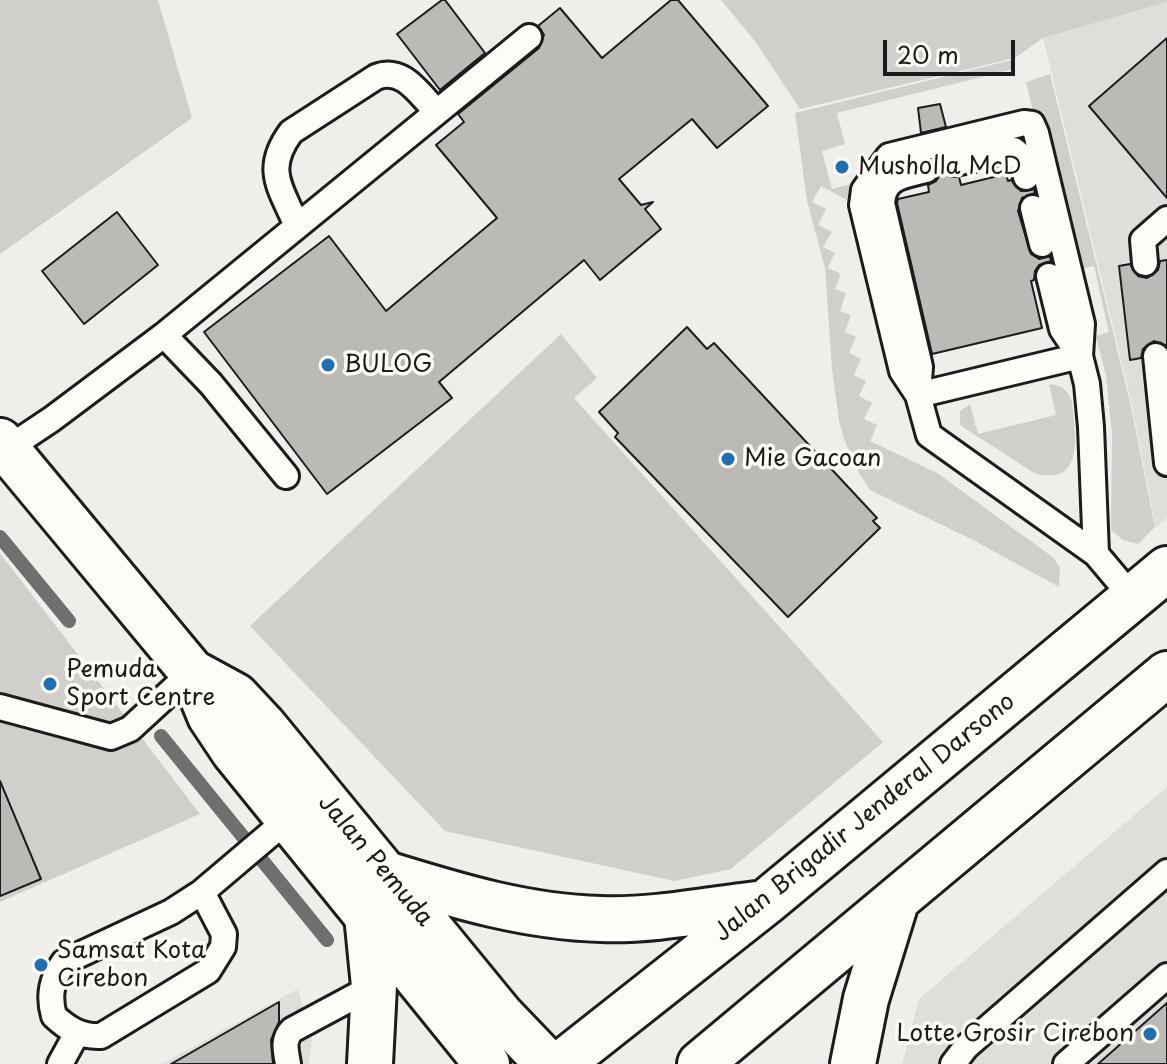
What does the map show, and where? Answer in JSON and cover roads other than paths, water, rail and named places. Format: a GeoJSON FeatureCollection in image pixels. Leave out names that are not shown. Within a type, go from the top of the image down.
{"type":"FeatureCollection","features":[{"type":"Feature","properties":{"kind":"main road","name":"Jalan Pemuda"},"geometry":{"type":"LineString","coordinates":[[4,445],[192,672],[236,696],[290,817],[487,1064]]}},
{"type":"Feature","properties":{"kind":"main road","name":"Jalan Brigadir Jenderal Darsono"},"geometry":{"type":"LineString","coordinates":[[561,1064],[765,903],[1167,569]]}},
{"type":"Feature","properties":{"kind":"main road"},"geometry":{"type":"LineString","coordinates":[[700,1064],[1167,674]]}},
{"type":"Feature","properties":{"kind":"main road","name":"Jalan Pemuda"},"geometry":{"type":"LineString","coordinates":[[290,817],[386,874],[501,1015],[548,1064]]}},
{"type":"Feature","properties":{"kind":"main road"},"geometry":{"type":"LineString","coordinates":[[386,874],[508,909],[555,917],[605,920],[765,903]]}},
{"type":"Feature","properties":{"kind":"main road"},"geometry":{"type":"LineString","coordinates":[[853,1064],[866,999],[896,902]]}},
{"type":"Feature","properties":{"kind":"main road"},"geometry":{"type":"LineString","coordinates":[[367,915],[374,986],[370,1064]]}},
{"type":"Feature","properties":{"kind":"lane"},"geometry":{"type":"LineString","coordinates":[[4,445],[52,419],[164,335],[529,37]]}},
{"type":"Feature","properties":{"kind":"lane"},"geometry":{"type":"LineString","coordinates":[[297,226],[274,167],[282,143],[291,132],[386,73],[400,75],[437,112]]}},
{"type":"Feature","properties":{"kind":"lane"},"geometry":{"type":"LineString","coordinates":[[1096,554],[1091,427],[1087,384],[1080,356],[1082,324],[1032,124],[1027,122],[896,154],[882,162],[864,190],[862,205],[902,371],[918,395],[929,435],[1096,554],[1133,598]]}},
{"type":"Feature","properties":{"kind":"lane"},"geometry":{"type":"LineString","coordinates":[[955,163],[1014,150],[1021,156],[1026,177]]}},
{"type":"Feature","properties":{"kind":"lane"},"geometry":{"type":"LineString","coordinates":[[918,395],[920,367],[882,203],[888,184],[926,170]]}},
{"type":"Feature","properties":{"kind":"lane"},"geometry":{"type":"LineString","coordinates":[[1033,208],[1042,244]]}},
{"type":"Feature","properties":{"kind":"lane"},"geometry":{"type":"LineString","coordinates":[[1144,251],[1167,219]]}},
{"type":"Feature","properties":{"kind":"lane"},"geometry":{"type":"LineString","coordinates":[[1049,276],[1062,329],[1080,356]]}},
{"type":"Feature","properties":{"kind":"lane"},"geometry":{"type":"LineString","coordinates":[[164,335],[211,384],[286,476]]}},
{"type":"Feature","properties":{"kind":"lane"},"geometry":{"type":"LineString","coordinates":[[918,395],[1080,356]]}},
{"type":"Feature","properties":{"kind":"lane"},"geometry":{"type":"LineString","coordinates":[[1156,356],[1167,463]]}},
{"type":"Feature","properties":{"kind":"lane"},"geometry":{"type":"LineString","coordinates":[[0,707],[111,737],[130,729],[192,672]]}},
{"type":"Feature","properties":{"kind":"lane"},"geometry":{"type":"LineString","coordinates":[[202,892],[224,934],[223,947],[208,971],[101,1036],[77,1033],[54,1016],[51,1006],[54,976],[64,962],[171,912],[202,892],[290,817]]}},
{"type":"Feature","properties":{"kind":"lane"},"geometry":{"type":"LineString","coordinates":[[953,1064],[966,1047],[1167,872]]}},
{"type":"Feature","properties":{"kind":"lane"},"geometry":{"type":"LineString","coordinates":[[1066,1064],[1167,976]]}},
{"type":"Feature","properties":{"kind":"lane"},"geometry":{"type":"LineString","coordinates":[[288,1064],[285,1045],[292,1030],[374,986]]}},
{"type":"Feature","properties":{"kind":"lane"},"geometry":{"type":"LineString","coordinates":[[60,1064],[77,1033]]}},
{"type":"Feature","properties":{"kind":"waterway"},"geometry":{"type":"LineString","coordinates":[[0,537],[69,621]]}},
{"type":"Feature","properties":{"kind":"waterway"},"geometry":{"type":"LineString","coordinates":[[161,736],[327,940]]}},
{"type":"Feature","properties":{"kind":"place","name":"Musholla McD"},"geometry":{"type":"Point","coordinates":[842,167]}},
{"type":"Feature","properties":{"kind":"place","name":"BULOG"},"geometry":{"type":"Point","coordinates":[328,365]}},
{"type":"Feature","properties":{"kind":"place","name":"Mie Gacoan"},"geometry":{"type":"Point","coordinates":[728,459]}},
{"type":"Feature","properties":{"kind":"place","name":"Pemuda Sport Centre"},"geometry":{"type":"Point","coordinates":[50,684]}},
{"type":"Feature","properties":{"kind":"place","name":"Samsat Kota Cirebon"},"geometry":{"type":"Point","coordinates":[41,965]}},
{"type":"Feature","properties":{"kind":"place","name":"Lotte Grosir Cirebon"},"geometry":{"type":"Point","coordinates":[1150,1034]}}]}
